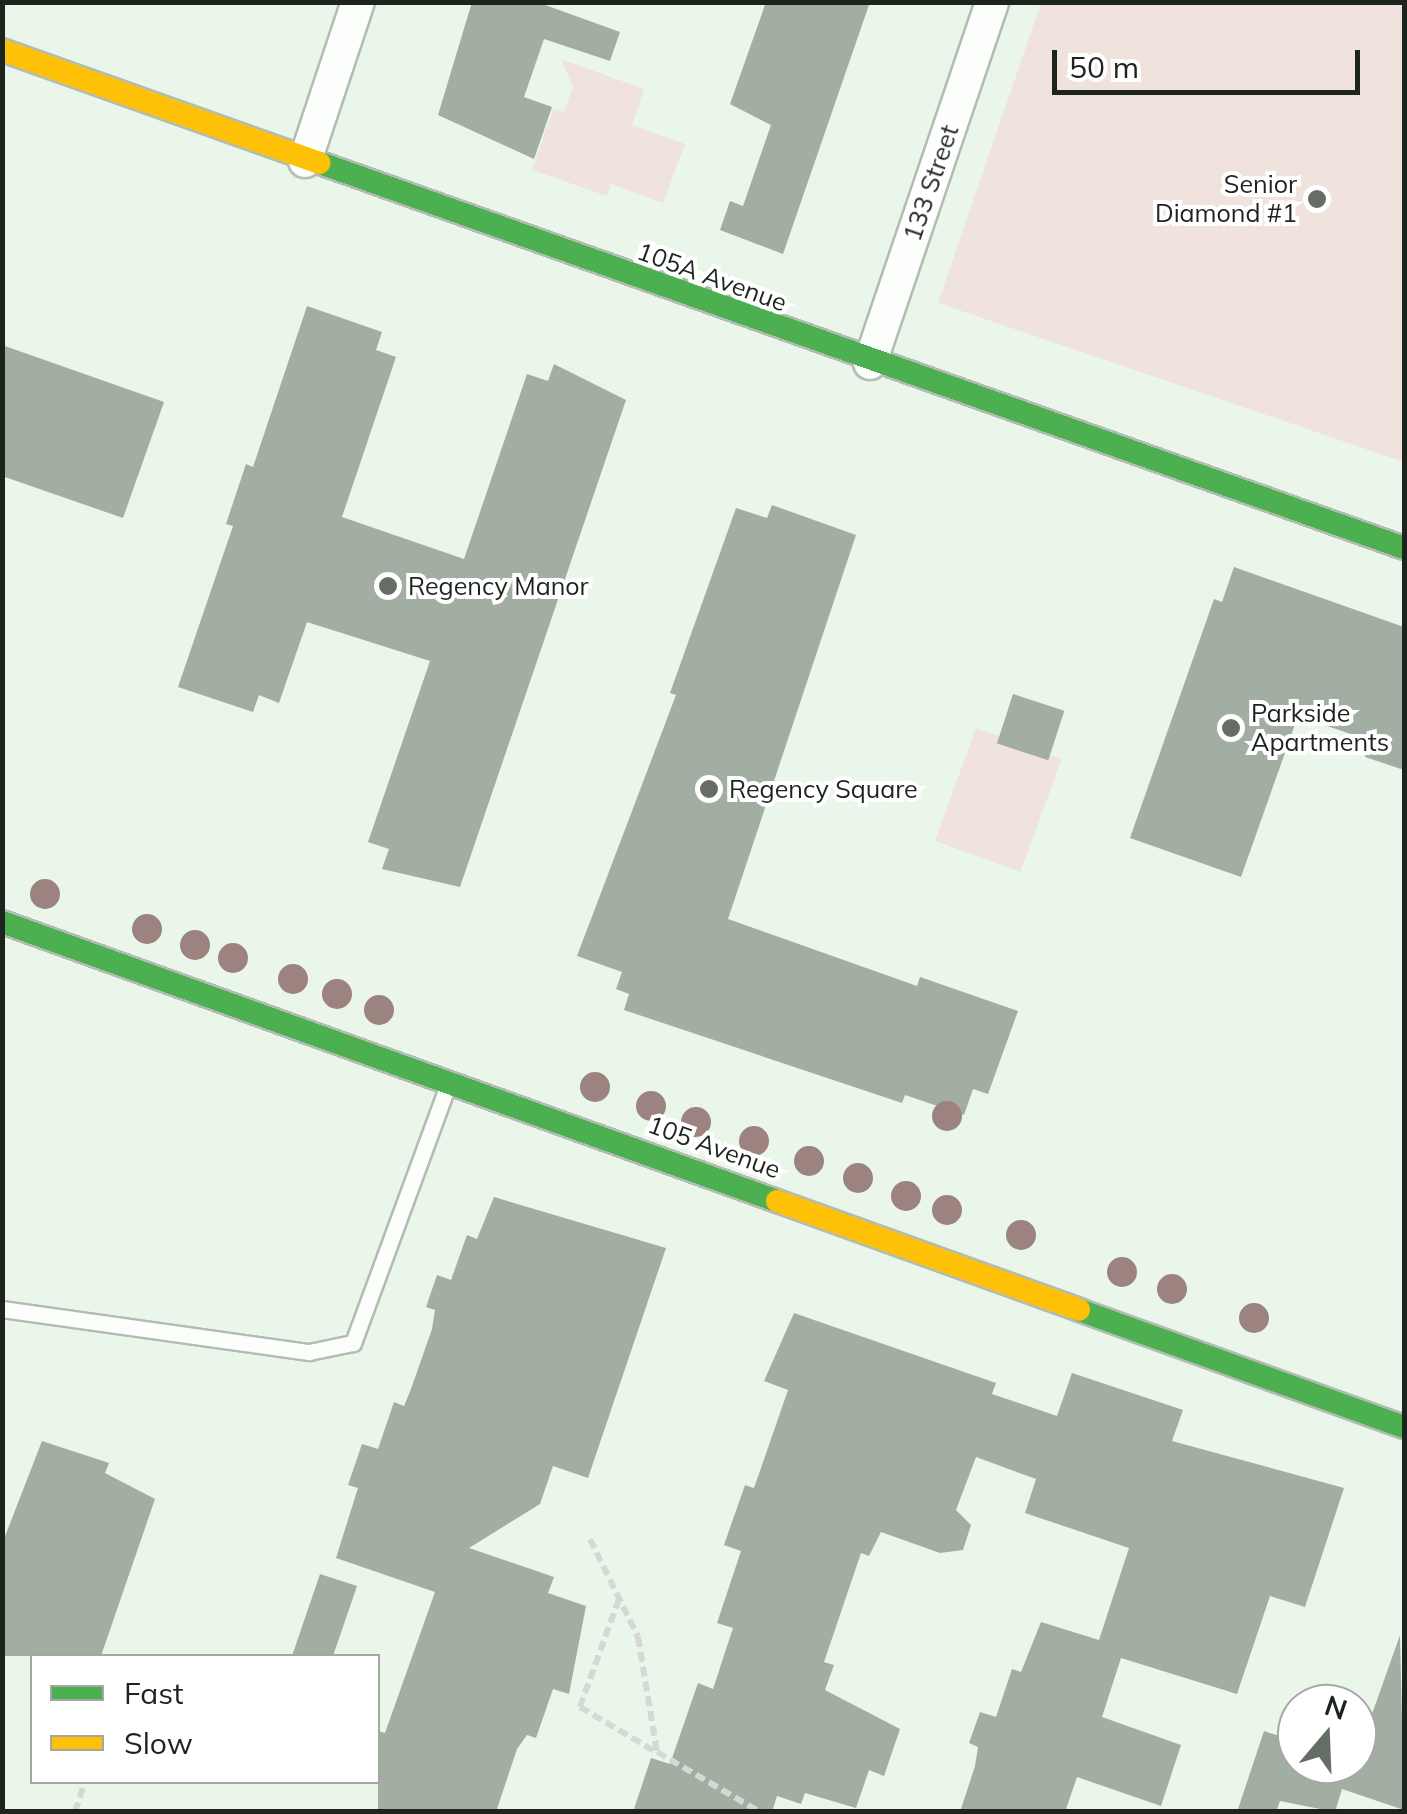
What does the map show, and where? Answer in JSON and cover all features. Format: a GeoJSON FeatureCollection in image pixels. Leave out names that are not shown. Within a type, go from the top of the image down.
{"type":"FeatureCollection","features":[{"type":"Feature","properties":{"kind":"street"},"geometry":{"type":"LineString","coordinates":[[305,160],[358,2]]}},
{"type":"Feature","properties":{"kind":"street","name":"133 Street"},"geometry":{"type":"LineString","coordinates":[[870,363],[992,2]]}},
{"type":"Feature","properties":{"kind":"street","name":"105A Avenue"},"geometry":{"type":"LineString","coordinates":[[2,50],[870,363],[1404,548]]}},
{"type":"Feature","properties":{"kind":"street","name":"105 Avenue"},"geometry":{"type":"LineString","coordinates":[[2,922],[1404,1428]]}},
{"type":"Feature","properties":{"kind":"lane"},"geometry":{"type":"LineString","coordinates":[[2,1309],[309,1352],[354,1344],[449,1082]]}},
{"type":"Feature","properties":{"kind":"path"},"geometry":{"type":"LineString","coordinates":[[590,1538],[638,1637],[657,1752]]}},
{"type":"Feature","properties":{"kind":"path"},"geometry":{"type":"LineString","coordinates":[[619,1599],[580,1707],[760,1812]]}},
{"type":"Feature","properties":{"kind":"path"},"geometry":{"type":"LineString","coordinates":[[76,1812],[84,1784]]}},
{"type":"Feature","properties":{"kind":"shaded area"},"geometry":{"type":"Polygon","coordinates":[[[1041,3],[1404,3],[1404,462],[938,303],[1041,3]]]}},
{"type":"Feature","properties":{"kind":"shaded area"},"geometry":{"type":"Polygon","coordinates":[[[561,59],[644,89],[632,125],[685,144],[663,203],[611,184],[607,196],[532,170],[553,109],[564,112],[573,87],[561,59]]]}},
{"type":"Feature","properties":{"kind":"shaded area"},"geometry":{"type":"Polygon","coordinates":[[[976,728],[1062,759],[1020,872],[935,841],[976,728]]]}},
{"type":"Feature","properties":{"kind":"building"},"geometry":{"type":"Polygon","coordinates":[[[472,2],[537,2],[620,32],[610,61],[544,39],[524,97],[552,107],[534,159],[438,115],[472,2]]]}},
{"type":"Feature","properties":{"kind":"building"},"geometry":{"type":"Polygon","coordinates":[[[766,2],[870,2],[783,254],[720,230],[730,201],[743,206],[771,125],[730,104],[766,2]]]}},
{"type":"Feature","properties":{"kind":"building","name":"Regency Manor"},"geometry":{"type":"Polygon","coordinates":[[[307,306],[382,332],[376,350],[396,357],[342,517],[464,559],[527,374],[548,381],[554,364],[626,400],[460,887],[382,869],[389,849],[368,842],[430,661],[307,622],[279,703],[259,695],[253,712],[178,687],[233,526],[226,524],[246,464],[253,467],[307,306]]]}},
{"type":"Feature","properties":{"kind":"building"},"geometry":{"type":"Polygon","coordinates":[[[2,345],[164,402],[123,518],[2,476],[2,345]]]}},
{"type":"Feature","properties":{"kind":"building","name":"Regency Square"},"geometry":{"type":"Polygon","coordinates":[[[772,505],[856,535],[728,919],[917,986],[920,977],[1018,1011],[988,1094],[973,1089],[964,1115],[905,1095],[902,1103],[624,1010],[629,994],[616,989],[622,972],[577,956],[676,695],[670,693],[736,508],[767,518],[772,505]]]}},
{"type":"Feature","properties":{"kind":"building","name":"Parkside Apartments"},"geometry":{"type":"Polygon","coordinates":[[[1234,567],[1404,627],[1404,770],[1365,757],[1371,741],[1298,716],[1241,877],[1130,838],[1214,599],[1222,602],[1234,567]]]}},
{"type":"Feature","properties":{"kind":"building"},"geometry":{"type":"Polygon","coordinates":[[[1013,694],[1064,711],[1048,760],[997,743],[1013,694]]]}},
{"type":"Feature","properties":{"kind":"building"},"geometry":{"type":"Polygon","coordinates":[[[494,1197],[666,1248],[588,1478],[553,1466],[540,1504],[469,1548],[554,1577],[548,1593],[586,1606],[569,1694],[553,1689],[536,1738],[527,1735],[517,1749],[496,1812],[378,1812],[380,1732],[385,1733],[435,1592],[336,1558],[358,1488],[348,1485],[362,1444],[378,1449],[394,1402],[404,1406],[432,1329],[435,1310],[426,1307],[437,1275],[451,1280],[467,1235],[477,1239],[494,1197]]]}},
{"type":"Feature","properties":{"kind":"building"},"geometry":{"type":"Polygon","coordinates":[[[794,1313],[996,1383],[992,1394],[1057,1416],[1072,1373],[1183,1410],[1172,1441],[1344,1488],[1305,1607],[1270,1596],[1237,1694],[1121,1658],[1102,1717],[1181,1745],[1161,1806],[1077,1777],[1065,1812],[960,1812],[975,1766],[978,1747],[969,1743],[980,1712],[996,1717],[1012,1669],[1021,1672],[1041,1622],[1099,1640],[1129,1548],[1025,1513],[1036,1479],[976,1457],[956,1510],[971,1525],[963,1550],[940,1553],[881,1532],[869,1556],[861,1553],[824,1662],[834,1665],[825,1690],[900,1729],[884,1776],[869,1770],[856,1808],[805,1793],[801,1804],[777,1796],[772,1812],[633,1812],[651,1758],[670,1764],[698,1683],[713,1689],[733,1628],[717,1623],[741,1551],[724,1545],[745,1485],[754,1488],[788,1390],[764,1381],[794,1313]]]}},
{"type":"Feature","properties":{"kind":"building"},"geometry":{"type":"Polygon","coordinates":[[[42,1441],[109,1463],[105,1473],[155,1499],[102,1654],[2,1656],[2,1544],[42,1441]]]}},
{"type":"Feature","properties":{"kind":"building"},"geometry":{"type":"Polygon","coordinates":[[[320,1574],[357,1586],[334,1654],[293,1654],[320,1574]]]}},
{"type":"Feature","properties":{"kind":"building"},"geometry":{"type":"Polygon","coordinates":[[[1400,1635],[1404,1810],[1342,1789],[1335,1812],[1280,1801],[1276,1812],[1237,1812],[1264,1731],[1277,1735],[1277,1784],[1377,1784],[1377,1700],[1400,1635]]]}},
{"type":"Feature","properties":{"kind":"traffic: fast"},"geometry":{"type":"LineString","coordinates":[[320,163],[1404,548]]}},
{"type":"Feature","properties":{"kind":"traffic: fast"},"geometry":{"type":"LineString","coordinates":[[2,922],[777,1201]]}},
{"type":"Feature","properties":{"kind":"traffic: fast"},"geometry":{"type":"LineString","coordinates":[[1079,1310],[1404,1427]]}},
{"type":"Feature","properties":{"kind":"traffic: slow"},"geometry":{"type":"LineString","coordinates":[[2,50],[320,163]]}},
{"type":"Feature","properties":{"kind":"traffic: slow"},"geometry":{"type":"LineString","coordinates":[[777,1201],[1079,1310]]}},
{"type":"Feature","properties":{"kind":"place","name":"Senior Diamond #1"},"geometry":{"type":"Point","coordinates":[1317,199]}},
{"type":"Feature","properties":{"kind":"place","name":"Regency Manor"},"geometry":{"type":"Point","coordinates":[388,586]}},
{"type":"Feature","properties":{"kind":"place","name":"Parkside Apartments"},"geometry":{"type":"Point","coordinates":[1231,728]}},
{"type":"Feature","properties":{"kind":"place","name":"Regency Square"},"geometry":{"type":"Point","coordinates":[709,789]}}]}
